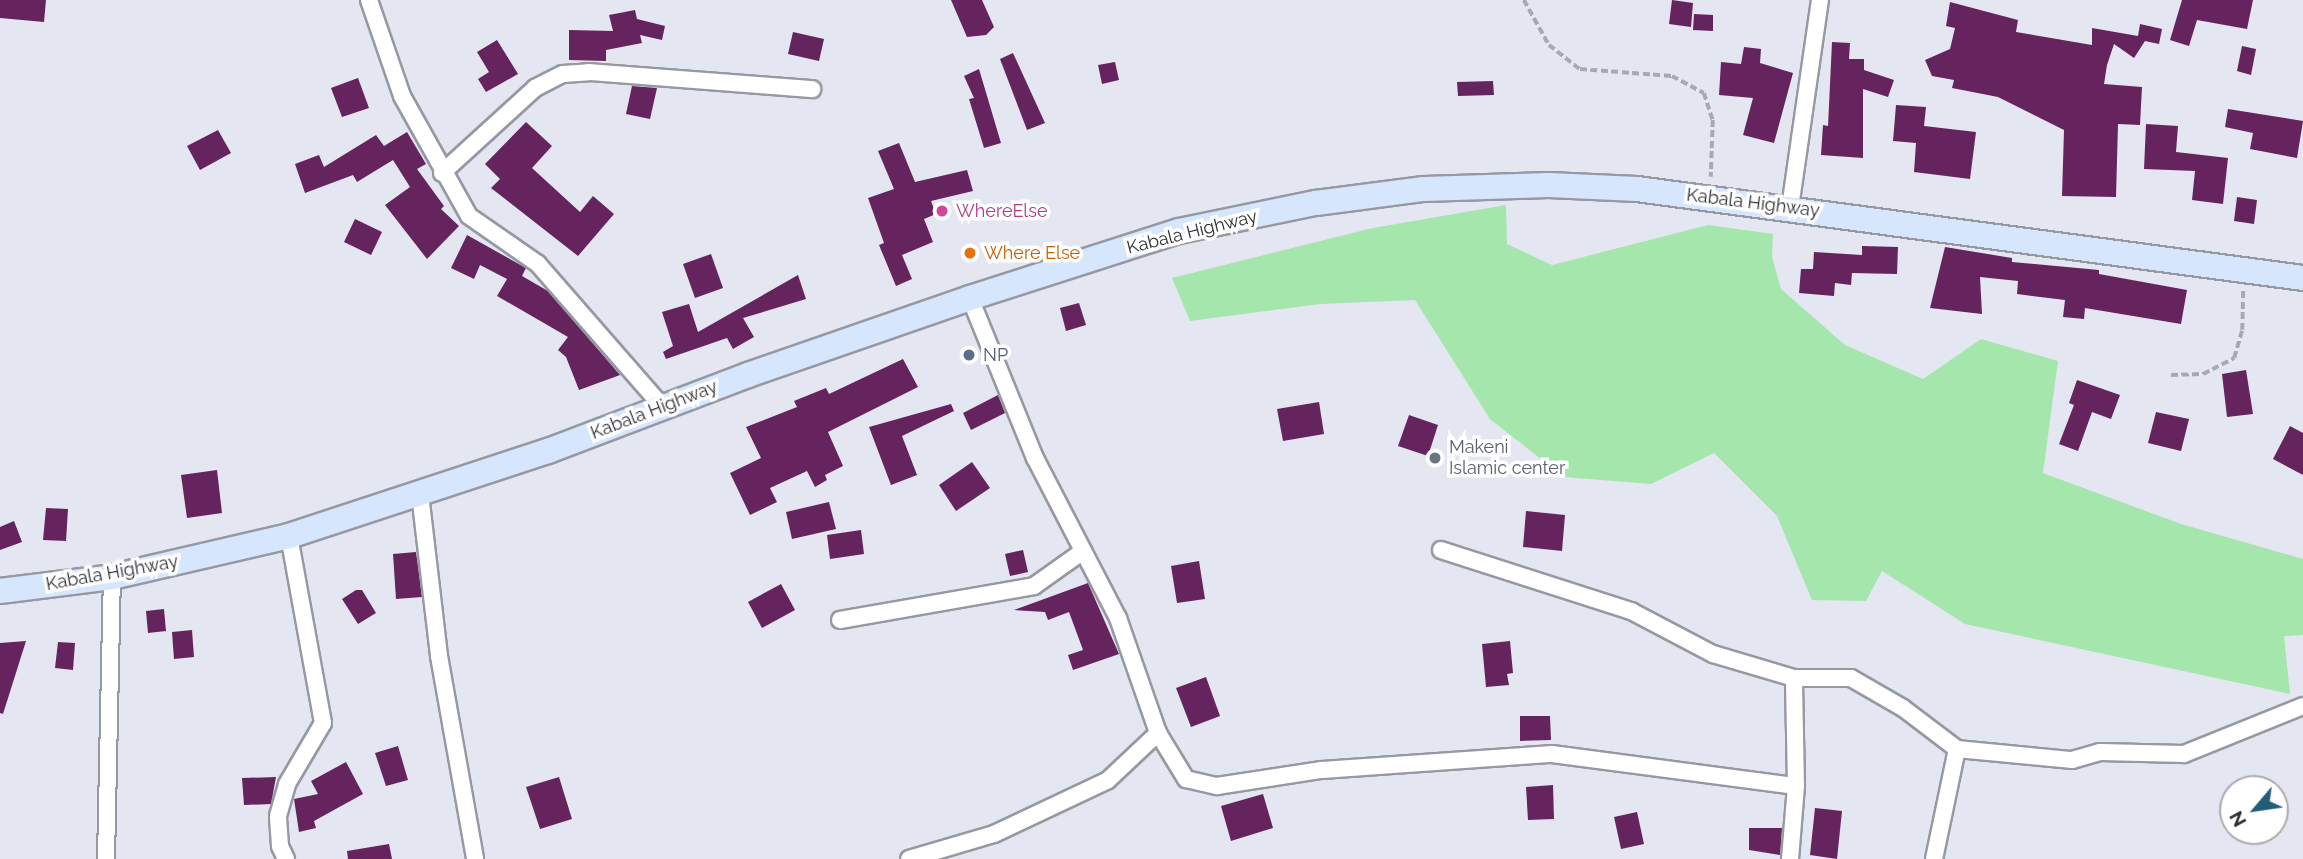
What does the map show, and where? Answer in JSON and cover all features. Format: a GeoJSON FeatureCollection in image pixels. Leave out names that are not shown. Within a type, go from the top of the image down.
{"type":"FeatureCollection","features":[{"type":"Feature","properties":{"kind":"main road","name":"Kabala Highway"},"geometry":{"type":"LineString","coordinates":[[0,591],[112,577],[289,536],[420,494],[970,298],[1179,231],[1316,203],[1424,189],[1549,185],[1710,197],[2303,278]]}},
{"type":"Feature","properties":{"kind":"street"},"geometry":{"type":"LineString","coordinates":[[369,0],[402,96],[442,173],[470,216],[538,264],[662,406]]}},
{"type":"Feature","properties":{"kind":"street"},"geometry":{"type":"LineString","coordinates":[[1790,208],[1821,0]]}},
{"type":"Feature","properties":{"kind":"street"},"geometry":{"type":"LineString","coordinates":[[442,173],[535,88],[564,74],[589,72],[812,89]]}},
{"type":"Feature","properties":{"kind":"street"},"geometry":{"type":"LineString","coordinates":[[970,298],[1035,458],[1118,618],[1158,733],[1186,779],[1217,786],[1322,770],[1552,754],[1796,786]]}},
{"type":"Feature","properties":{"kind":"street"},"geometry":{"type":"LineString","coordinates":[[420,494],[439,656],[475,859]]}},
{"type":"Feature","properties":{"kind":"street"},"geometry":{"type":"LineString","coordinates":[[286,859],[280,846],[278,816],[286,784],[323,723],[289,536]]}},
{"type":"Feature","properties":{"kind":"street"},"geometry":{"type":"LineString","coordinates":[[1441,550],[1631,611],[1713,654],[1794,678],[1851,678],[1902,708],[1957,749],[2072,760],[2100,752],[2184,754],[2303,706]]}},
{"type":"Feature","properties":{"kind":"street"},"geometry":{"type":"LineString","coordinates":[[840,620],[1034,586],[1083,551]]}},
{"type":"Feature","properties":{"kind":"street"},"geometry":{"type":"LineString","coordinates":[[106,859],[112,577]]}},
{"type":"Feature","properties":{"kind":"street"},"geometry":{"type":"LineString","coordinates":[[1790,859],[1796,786],[1794,678]]}},
{"type":"Feature","properties":{"kind":"street"},"geometry":{"type":"LineString","coordinates":[[909,859],[993,834],[1108,780],[1158,733]]}},
{"type":"Feature","properties":{"kind":"street"},"geometry":{"type":"LineString","coordinates":[[1934,859],[1957,749]]}},
{"type":"Feature","properties":{"kind":"path"},"geometry":{"type":"LineString","coordinates":[[1524,0],[1549,45],[1580,69],[1672,76],[1704,93],[1713,120],[1710,197]]}},
{"type":"Feature","properties":{"kind":"path"},"geometry":{"type":"LineString","coordinates":[[2171,375],[2203,374],[2234,358],[2242,330],[2245,270]]}},
{"type":"Feature","properties":{"kind":"green space"},"geometry":{"type":"Polygon","coordinates":[[[1506,205],[1507,244],[1552,265],[1708,225],[1773,234],[1772,257],[1781,289],[1845,345],[1923,379],[1981,339],[2058,361],[2043,473],[2181,524],[2303,559],[2303,635],[2284,636],[2290,694],[1965,624],[1882,571],[1866,601],[1812,600],[1777,516],[1714,453],[1651,484],[1564,477],[1490,419],[1415,300],[1321,304],[1190,321],[1172,278],[1373,228],[1506,205]]]}},
{"type":"Feature","properties":{"kind":"building"},"geometry":{"type":"Polygon","coordinates":[[[0,0],[46,0],[44,22],[0,18],[0,0]]]}},
{"type":"Feature","properties":{"kind":"building"},"geometry":{"type":"Polygon","coordinates":[[[951,0],[982,0],[994,27],[986,35],[967,37],[951,0]]]}},
{"type":"Feature","properties":{"kind":"building"},"geometry":{"type":"Polygon","coordinates":[[[1672,0],[1693,3],[1691,27],[1669,24],[1672,0]]]}},
{"type":"Feature","properties":{"kind":"building"},"geometry":{"type":"Polygon","coordinates":[[[2182,0],[2253,0],[2247,29],[2197,20],[2189,46],[2170,40],[2182,0]]]}},
{"type":"Feature","properties":{"kind":"building"},"geometry":{"type":"Polygon","coordinates":[[[1950,2],[2018,20],[2016,32],[2092,45],[2092,28],[2138,36],[2140,24],[2162,29],[2159,44],[2145,41],[2134,58],[2114,44],[2107,65],[2104,84],[2142,87],[2140,125],[2118,124],[2116,197],[2062,196],[2064,130],[1998,97],[1952,88],[1954,80],[1932,76],[1925,60],[1950,49],[1955,28],[1946,26],[1950,2]]]}},
{"type":"Feature","properties":{"kind":"building"},"geometry":{"type":"Polygon","coordinates":[[[635,10],[637,19],[665,26],[662,40],[640,35],[642,43],[606,50],[606,61],[569,60],[569,30],[613,31],[609,15],[635,10]]]}},
{"type":"Feature","properties":{"kind":"building"},"geometry":{"type":"Polygon","coordinates":[[[1694,14],[1713,15],[1713,31],[1693,30],[1694,14]]]}},
{"type":"Feature","properties":{"kind":"building"},"geometry":{"type":"Polygon","coordinates":[[[793,32],[824,39],[819,61],[788,54],[793,32]]]}},
{"type":"Feature","properties":{"kind":"building"},"geometry":{"type":"Polygon","coordinates":[[[497,40],[518,74],[486,92],[478,79],[489,72],[477,52],[497,40]]]}},
{"type":"Feature","properties":{"kind":"building"},"geometry":{"type":"Polygon","coordinates":[[[1832,42],[1850,43],[1849,59],[1864,59],[1864,70],[1894,80],[1888,97],[1863,89],[1863,158],[1821,155],[1823,125],[1828,126],[1832,42]]]}},
{"type":"Feature","properties":{"kind":"building"},"geometry":{"type":"Polygon","coordinates":[[[2242,46],[2256,49],[2251,75],[2237,71],[2242,46]]]}},
{"type":"Feature","properties":{"kind":"building"},"geometry":{"type":"Polygon","coordinates":[[[1744,47],[1761,49],[1760,63],[1793,73],[1774,143],[1743,135],[1753,98],[1719,95],[1721,62],[1741,64],[1744,47]]]}},
{"type":"Feature","properties":{"kind":"building"},"geometry":{"type":"Polygon","coordinates":[[[1013,53],[1045,123],[1027,130],[1000,59],[1013,53]]]}},
{"type":"Feature","properties":{"kind":"building"},"geometry":{"type":"Polygon","coordinates":[[[1115,62],[1119,80],[1102,84],[1098,65],[1115,62]]]}},
{"type":"Feature","properties":{"kind":"building"},"geometry":{"type":"Polygon","coordinates":[[[979,69],[1001,143],[984,148],[969,99],[974,98],[964,76],[979,69]]]}},
{"type":"Feature","properties":{"kind":"building"},"geometry":{"type":"Polygon","coordinates":[[[358,78],[369,108],[342,117],[331,88],[358,78]]]}},
{"type":"Feature","properties":{"kind":"building"},"geometry":{"type":"Polygon","coordinates":[[[1493,81],[1494,95],[1458,96],[1457,82],[1493,81]]]}},
{"type":"Feature","properties":{"kind":"building"},"geometry":{"type":"Polygon","coordinates":[[[632,86],[657,88],[650,119],[626,114],[632,86]]]}},
{"type":"Feature","properties":{"kind":"building"},"geometry":{"type":"Polygon","coordinates":[[[1896,105],[1926,107],[1924,126],[1976,132],[1970,179],[1914,172],[1916,143],[1893,141],[1896,105]]]}},
{"type":"Feature","properties":{"kind":"building"},"geometry":{"type":"Polygon","coordinates":[[[2228,109],[2303,121],[2297,158],[2250,149],[2253,133],[2225,127],[2228,109]]]}},
{"type":"Feature","properties":{"kind":"building"},"geometry":{"type":"Polygon","coordinates":[[[526,122],[552,146],[532,168],[580,212],[593,196],[614,214],[578,256],[491,188],[500,179],[485,164],[526,122]]]}},
{"type":"Feature","properties":{"kind":"building"},"geometry":{"type":"Polygon","coordinates":[[[2146,124],[2178,126],[2176,152],[2228,158],[2223,204],[2192,200],[2195,171],[2144,169],[2146,124]]]}},
{"type":"Feature","properties":{"kind":"building"},"geometry":{"type":"Polygon","coordinates":[[[218,130],[231,153],[200,170],[187,146],[218,130]]]}},
{"type":"Feature","properties":{"kind":"building"},"geometry":{"type":"Polygon","coordinates":[[[407,132],[426,164],[417,169],[444,206],[441,209],[459,226],[427,259],[385,205],[410,187],[393,160],[357,182],[353,175],[305,193],[295,164],[319,155],[324,167],[376,135],[384,146],[407,132]]]}},
{"type":"Feature","properties":{"kind":"building"},"geometry":{"type":"Polygon","coordinates":[[[899,143],[915,182],[967,170],[973,191],[931,201],[936,214],[924,219],[933,242],[902,255],[912,279],[896,286],[879,245],[884,243],[868,198],[894,189],[878,151],[899,143]]]}},
{"type":"Feature","properties":{"kind":"building"},"geometry":{"type":"Polygon","coordinates":[[[2237,197],[2257,200],[2254,224],[2234,221],[2237,197]]]}},
{"type":"Feature","properties":{"kind":"building"},"geometry":{"type":"Polygon","coordinates":[[[355,219],[382,232],[371,255],[344,242],[355,219]]]}},
{"type":"Feature","properties":{"kind":"building"},"geometry":{"type":"Polygon","coordinates":[[[467,235],[526,268],[522,276],[548,291],[620,375],[579,390],[566,357],[558,350],[568,337],[497,296],[507,279],[480,265],[474,279],[451,268],[467,235]]]}},
{"type":"Feature","properties":{"kind":"building"},"geometry":{"type":"Polygon","coordinates":[[[1862,246],[1898,247],[1897,274],[1852,273],[1851,285],[1835,283],[1834,296],[1799,293],[1801,269],[1813,269],[1814,252],[1862,255],[1862,246]]]}},
{"type":"Feature","properties":{"kind":"building"},"geometry":{"type":"Polygon","coordinates":[[[1945,247],[2012,258],[2012,262],[2099,270],[2099,274],[2187,290],[2181,324],[2085,308],[2084,319],[2063,317],[2065,300],[2017,294],[2018,281],[1980,277],[1982,314],[1930,308],[1945,247]]]}},
{"type":"Feature","properties":{"kind":"building"},"geometry":{"type":"Polygon","coordinates":[[[711,254],[723,288],[695,298],[683,264],[711,254]]]}},
{"type":"Feature","properties":{"kind":"building"},"geometry":{"type":"Polygon","coordinates":[[[798,275],[806,299],[743,318],[754,337],[733,349],[727,338],[666,359],[663,352],[673,346],[662,312],[689,304],[698,332],[798,275]]]}},
{"type":"Feature","properties":{"kind":"building"},"geometry":{"type":"Polygon","coordinates":[[[1079,303],[1086,325],[1066,331],[1060,308],[1079,303]]]}},
{"type":"Feature","properties":{"kind":"building"},"geometry":{"type":"Polygon","coordinates":[[[903,359],[918,387],[828,432],[843,466],[825,475],[827,480],[815,487],[807,471],[770,488],[777,502],[750,515],[730,473],[761,458],[746,427],[797,407],[794,401],[826,388],[829,394],[903,359]]]}},
{"type":"Feature","properties":{"kind":"building"},"geometry":{"type":"Polygon","coordinates":[[[2246,370],[2253,414],[2227,417],[2222,374],[2246,370]]]}},
{"type":"Feature","properties":{"kind":"building"},"geometry":{"type":"Polygon","coordinates":[[[2077,380],[2120,395],[2111,419],[2092,412],[2078,451],[2059,444],[2074,405],[2069,403],[2077,380]]]}},
{"type":"Feature","properties":{"kind":"building"},"geometry":{"type":"Polygon","coordinates":[[[998,395],[1005,413],[971,430],[963,413],[998,395]]]}},
{"type":"Feature","properties":{"kind":"building"},"geometry":{"type":"Polygon","coordinates":[[[1319,402],[1324,434],[1283,441],[1277,409],[1319,402]]]}},
{"type":"Feature","properties":{"kind":"building"},"geometry":{"type":"Polygon","coordinates":[[[951,404],[954,411],[902,436],[917,475],[891,485],[869,427],[951,404]]]}},
{"type":"Feature","properties":{"kind":"building"},"geometry":{"type":"Polygon","coordinates":[[[2156,412],[2189,419],[2181,451],[2148,443],[2156,412]]]}},
{"type":"Feature","properties":{"kind":"building"},"geometry":{"type":"Polygon","coordinates":[[[1409,415],[1438,425],[1428,456],[1398,446],[1409,415]]]}},
{"type":"Feature","properties":{"kind":"building"},"geometry":{"type":"Polygon","coordinates":[[[2290,426],[2303,433],[2303,475],[2273,459],[2290,426]]]}},
{"type":"Feature","properties":{"kind":"building"},"geometry":{"type":"Polygon","coordinates":[[[972,462],[990,488],[956,511],[939,485],[972,462]]]}},
{"type":"Feature","properties":{"kind":"building"},"geometry":{"type":"Polygon","coordinates":[[[217,470],[222,513],[187,518],[181,475],[217,470]]]}},
{"type":"Feature","properties":{"kind":"building"},"geometry":{"type":"Polygon","coordinates":[[[829,502],[836,529],[792,539],[786,512],[829,502]]]}},
{"type":"Feature","properties":{"kind":"building"},"geometry":{"type":"Polygon","coordinates":[[[46,508],[68,509],[66,541],[43,540],[46,508]]]}},
{"type":"Feature","properties":{"kind":"building"},"geometry":{"type":"Polygon","coordinates":[[[1526,511],[1565,515],[1562,551],[1523,547],[1526,511]]]}},
{"type":"Feature","properties":{"kind":"building"},"geometry":{"type":"Polygon","coordinates":[[[14,521],[22,542],[0,550],[0,527],[14,521]]]}},
{"type":"Feature","properties":{"kind":"building"},"geometry":{"type":"Polygon","coordinates":[[[861,530],[864,554],[830,559],[827,535],[861,530]]]}},
{"type":"Feature","properties":{"kind":"building"},"geometry":{"type":"Polygon","coordinates":[[[1023,550],[1028,572],[1010,576],[1005,554],[1023,550]]]}},
{"type":"Feature","properties":{"kind":"building"},"geometry":{"type":"Polygon","coordinates":[[[416,552],[422,597],[396,599],[393,554],[416,552]]]}},
{"type":"Feature","properties":{"kind":"building"},"geometry":{"type":"Polygon","coordinates":[[[1199,561],[1205,599],[1177,603],[1171,566],[1199,561]]]}},
{"type":"Feature","properties":{"kind":"building"},"geometry":{"type":"Polygon","coordinates":[[[1088,583],[1119,654],[1073,670],[1068,655],[1083,650],[1069,612],[1048,620],[1045,612],[1014,610],[1088,583]]]}},
{"type":"Feature","properties":{"kind":"building"},"geometry":{"type":"Polygon","coordinates":[[[781,584],[795,610],[762,628],[748,602],[781,584]]]}},
{"type":"Feature","properties":{"kind":"building"},"geometry":{"type":"Polygon","coordinates":[[[356,590],[362,590],[376,613],[358,624],[342,599],[356,590]]]}},
{"type":"Feature","properties":{"kind":"building"},"geometry":{"type":"Polygon","coordinates":[[[164,609],[166,631],[148,633],[146,611],[164,609]]]}},
{"type":"Feature","properties":{"kind":"building"},"geometry":{"type":"Polygon","coordinates":[[[192,630],[194,657],[174,659],[172,632],[192,630]]]}},
{"type":"Feature","properties":{"kind":"building"},"geometry":{"type":"Polygon","coordinates":[[[26,641],[3,714],[0,713],[0,643],[26,641]]]}},
{"type":"Feature","properties":{"kind":"building"},"geometry":{"type":"Polygon","coordinates":[[[1510,641],[1513,673],[1507,674],[1509,685],[1486,687],[1482,644],[1510,641]]]}},
{"type":"Feature","properties":{"kind":"building"},"geometry":{"type":"Polygon","coordinates":[[[58,642],[75,643],[73,670],[55,668],[58,642]]]}},
{"type":"Feature","properties":{"kind":"building"},"geometry":{"type":"Polygon","coordinates":[[[1206,677],[1220,716],[1191,727],[1176,688],[1206,677]]]}},
{"type":"Feature","properties":{"kind":"building"},"geometry":{"type":"Polygon","coordinates":[[[1520,716],[1550,716],[1551,740],[1520,741],[1520,716]]]}},
{"type":"Feature","properties":{"kind":"building"},"geometry":{"type":"Polygon","coordinates":[[[398,746],[408,780],[386,786],[375,753],[398,746]]]}},
{"type":"Feature","properties":{"kind":"building"},"geometry":{"type":"Polygon","coordinates":[[[346,762],[363,794],[314,821],[316,828],[299,832],[294,799],[318,794],[311,781],[346,762]]]}},
{"type":"Feature","properties":{"kind":"building"},"geometry":{"type":"Polygon","coordinates":[[[276,777],[271,804],[244,805],[242,778],[276,777]]]}},
{"type":"Feature","properties":{"kind":"building"},"geometry":{"type":"Polygon","coordinates":[[[559,777],[572,819],[540,829],[526,787],[559,777]]]}},
{"type":"Feature","properties":{"kind":"building"},"geometry":{"type":"Polygon","coordinates":[[[1553,785],[1554,819],[1528,820],[1526,787],[1553,785]]]}},
{"type":"Feature","properties":{"kind":"building"},"geometry":{"type":"Polygon","coordinates":[[[1263,794],[1273,828],[1231,841],[1221,806],[1263,794]]]}},
{"type":"Feature","properties":{"kind":"building"},"geometry":{"type":"Polygon","coordinates":[[[1815,808],[1842,811],[1837,859],[1810,855],[1815,808]]]}},
{"type":"Feature","properties":{"kind":"building"},"geometry":{"type":"Polygon","coordinates":[[[1637,812],[1644,844],[1621,849],[1614,817],[1637,812]]]}},
{"type":"Feature","properties":{"kind":"building"},"geometry":{"type":"Polygon","coordinates":[[[1749,828],[1782,828],[1780,855],[1749,850],[1749,828]]]}},
{"type":"Feature","properties":{"kind":"building"},"geometry":{"type":"Polygon","coordinates":[[[389,844],[392,859],[348,859],[347,851],[389,844]]]}},
{"type":"Feature","properties":{"kind":"place","name":"WhereElse"},"geometry":{"type":"Point","coordinates":[942,211]}},
{"type":"Feature","properties":{"kind":"place","name":"Where Else"},"geometry":{"type":"Point","coordinates":[970,253]}},
{"type":"Feature","properties":{"kind":"place","name":"NP"},"geometry":{"type":"Point","coordinates":[969,355]}},
{"type":"Feature","properties":{"kind":"place","name":"Makeni Islamic center"},"geometry":{"type":"Point","coordinates":[1435,458]}}]}
